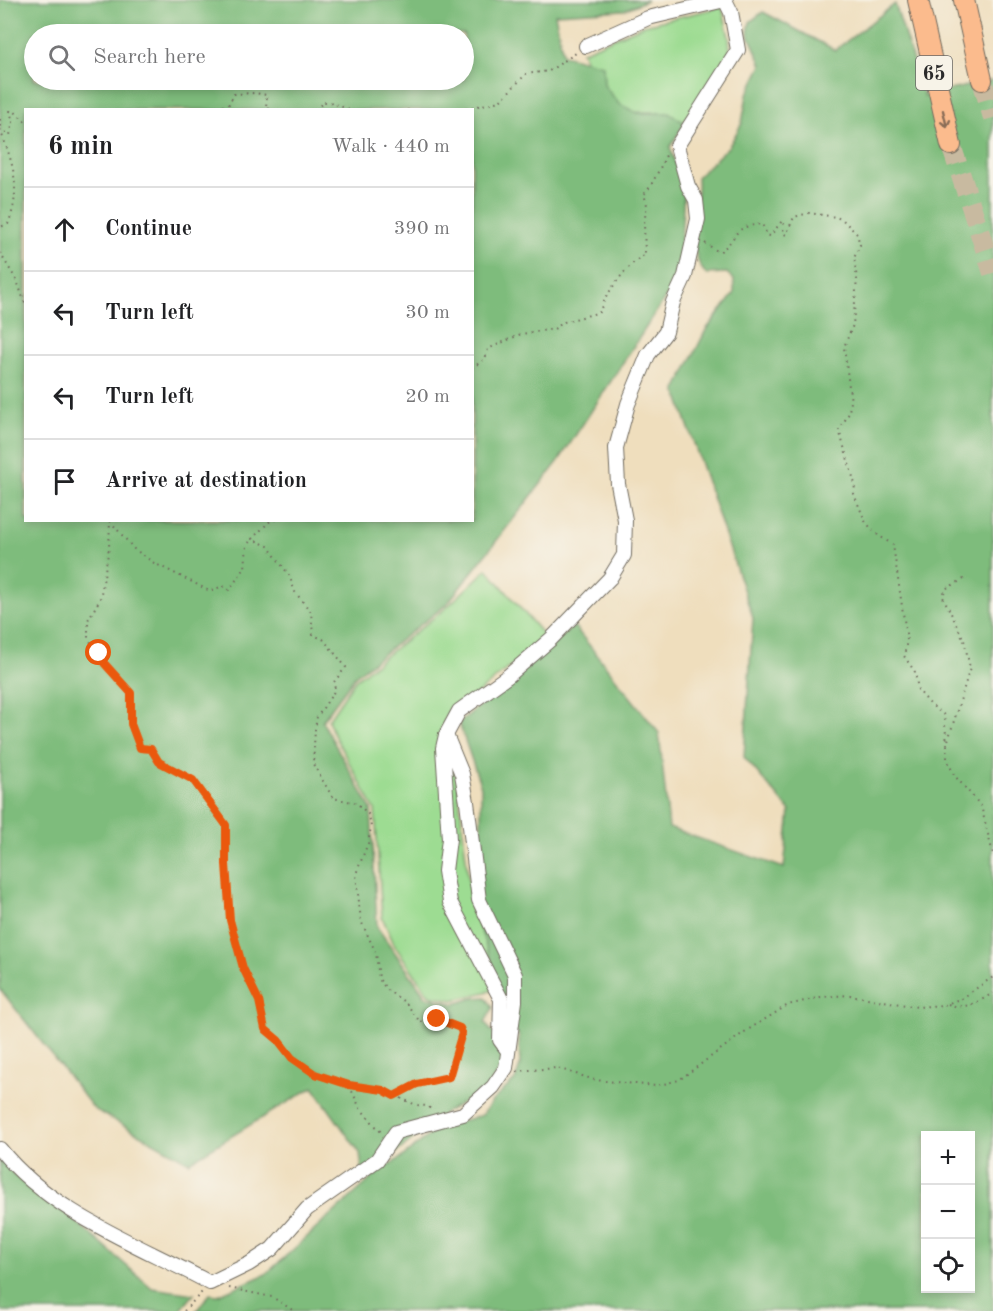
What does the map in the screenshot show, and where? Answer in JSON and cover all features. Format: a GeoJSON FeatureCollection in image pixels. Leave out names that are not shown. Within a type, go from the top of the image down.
{"type":"FeatureCollection","features":[{"type":"Feature","properties":{"kind":"highway","name":"65"},"geometry":{"type":"LineString","coordinates":[[918,0],[951,145]]}},
{"type":"Feature","properties":{"kind":"highway","name":"65"},"geometry":{"type":"LineString","coordinates":[[964,0],[982,80]]}},
{"type":"Feature","properties":{"kind":"street"},"geometry":{"type":"LineString","coordinates":[[508,1051],[500,1040],[501,999],[450,902],[446,871],[449,839],[443,748],[446,735],[459,711],[508,676],[551,639],[610,578],[624,555],[625,520],[618,484],[616,448],[628,404],[648,355],[666,332],[673,302],[691,256],[698,219],[696,200],[688,186],[677,146],[738,50],[731,12],[725,0],[648,18],[586,46]]}},
{"type":"Feature","properties":{"kind":"street"},"geometry":{"type":"LineString","coordinates":[[0,1149],[18,1172],[62,1206],[209,1284],[249,1264],[272,1249],[307,1209],[377,1160],[396,1132],[403,1128],[463,1114],[493,1087],[506,1068],[515,1001],[515,975],[479,900],[462,774],[446,735]]}},
{"type":"Feature","properties":{"kind":"path"},"geometry":{"type":"LineString","coordinates":[[469,108],[500,101],[526,74],[549,71],[586,46]]}},
{"type":"Feature","properties":{"kind":"path"},"geometry":{"type":"LineString","coordinates":[[217,108],[229,104],[234,94],[255,93],[267,95],[266,107],[268,108]]}},
{"type":"Feature","properties":{"kind":"path"},"geometry":{"type":"LineString","coordinates":[[318,108],[323,102],[330,102],[345,108]]}},
{"type":"Feature","properties":{"kind":"path"},"geometry":{"type":"LineString","coordinates":[[0,129],[10,135],[13,122],[10,111],[15,112],[24,120]]}},
{"type":"Feature","properties":{"kind":"path"},"geometry":{"type":"LineString","coordinates":[[0,119],[0,129],[12,159],[16,179],[14,211],[8,224],[0,227]]}},
{"type":"Feature","properties":{"kind":"path"},"geometry":{"type":"LineString","coordinates":[[474,366],[484,359],[488,349],[500,342],[527,332],[554,329],[564,322],[600,312],[621,274],[628,272],[633,261],[645,255],[644,223],[647,205],[644,194],[650,189],[652,179],[659,171],[668,151],[677,146]]}},
{"type":"Feature","properties":{"kind":"path"},"geometry":{"type":"LineString","coordinates":[[705,238],[705,245],[719,252],[728,246],[734,234],[744,225],[762,224],[767,235],[770,236],[782,221],[784,222],[783,233],[786,235],[794,217],[808,213],[843,220],[857,234],[860,245],[854,258],[857,279],[853,325],[844,346],[851,402],[848,415],[839,430],[840,440],[855,484],[854,494],[865,521],[875,533],[892,545],[907,640],[904,656],[915,672],[918,690],[930,705],[944,715],[947,759],[954,775],[981,806],[993,854]]}},
{"type":"Feature","properties":{"kind":"path"},"geometry":{"type":"LineString","coordinates":[[0,253],[17,281],[24,300]]}},
{"type":"Feature","properties":{"kind":"path"},"geometry":{"type":"LineString","coordinates":[[110,522],[109,548],[100,599],[88,620],[88,638],[104,663],[131,693],[131,724],[140,748],[151,749],[159,762],[193,780],[226,825],[230,920],[243,968],[259,1001],[265,1029],[278,1040],[292,1058],[315,1074],[349,1085],[383,1090],[416,1105],[431,1107],[433,1121]]}},
{"type":"Feature","properties":{"kind":"path"},"geometry":{"type":"LineString","coordinates":[[111,522],[134,549],[154,563],[210,591],[223,586],[228,590],[245,568],[247,545],[269,522]]}},
{"type":"Feature","properties":{"kind":"path"},"geometry":{"type":"LineString","coordinates":[[252,539],[268,546],[289,575],[295,592],[312,612],[314,635],[323,639],[346,667],[335,680],[334,690],[317,717],[313,765],[333,798],[357,803],[369,815],[371,827],[368,843],[356,874],[361,921],[376,953],[378,977],[387,990],[406,1003],[420,1022],[440,1019],[444,1024],[460,1028],[462,1033],[449,1077],[417,1084],[394,1096]]}},
{"type":"Feature","properties":{"kind":"path"},"geometry":{"type":"LineString","coordinates":[[947,744],[970,668],[964,640],[943,597],[945,589],[964,579]]}},
{"type":"Feature","properties":{"kind":"path"},"geometry":{"type":"LineString","coordinates":[[502,1074],[557,1068],[595,1080],[656,1086],[679,1080],[746,1031],[788,1005],[820,997],[850,995],[917,1007],[947,1004],[962,998],[993,977]]}},
{"type":"Feature","properties":{"kind":"path"},"geometry":{"type":"LineString","coordinates":[[947,1004],[954,1007],[975,1004],[993,993]]}},
{"type":"Feature","properties":{"kind":"path"},"geometry":{"type":"LineString","coordinates":[[349,1085],[360,1108],[390,1142]]}},
{"type":"Feature","properties":{"kind":"path"},"geometry":{"type":"LineString","coordinates":[[184,1311],[209,1284],[272,1297],[294,1311]]}},
{"type":"Feature","properties":{"kind":"green space"},"geometry":{"type":"Polygon","coordinates":[[[0,0],[647,0],[624,10],[555,14],[563,55],[603,65],[604,85],[619,104],[637,113],[669,113],[685,123],[670,147],[684,189],[679,277],[558,462],[447,604],[355,676],[322,721],[371,809],[377,927],[426,997],[455,1004],[473,998],[486,997],[493,1008],[485,1022],[491,1031],[501,1036],[505,1063],[487,1089],[444,1113],[384,1163],[377,1162],[362,1171],[360,1153],[313,1087],[189,1162],[94,1109],[0,989],[0,0]]]}},
{"type":"Feature","properties":{"kind":"green space"},"geometry":{"type":"Polygon","coordinates":[[[895,4],[924,96],[993,80],[993,1311],[196,1311],[210,1294],[218,1295],[266,1274],[382,1169],[401,1158],[438,1128],[482,1115],[493,1100],[515,1080],[520,1066],[519,1037],[506,1007],[469,895],[481,826],[481,787],[459,723],[574,626],[659,733],[669,828],[784,868],[790,811],[744,757],[753,618],[676,390],[706,330],[734,294],[734,280],[727,273],[706,274],[699,264],[694,241],[697,177],[729,146],[742,123],[747,95],[762,65],[748,33],[750,22],[763,12],[835,50],[895,4]]]}},
{"type":"Feature","properties":{"kind":"green space"},"geometry":{"type":"Polygon","coordinates":[[[722,7],[730,51],[671,142],[652,141],[652,112],[607,113],[582,52],[644,25],[722,7]]]}},
{"type":"Feature","properties":{"kind":"green space"},"geometry":{"type":"Polygon","coordinates":[[[487,569],[545,637],[470,700],[448,712],[441,731],[457,780],[472,912],[507,987],[453,1000],[429,995],[395,946],[382,917],[375,810],[328,720],[355,680],[446,608],[487,569]]]}},
{"type":"Feature","properties":{"kind":"green space"},"geometry":{"type":"Polygon","coordinates":[[[0,1158],[15,1176],[71,1217],[152,1288],[194,1294],[180,1311],[0,1311],[0,1158]]]}},
{"type":"Feature","properties":{"kind":"tunnel"},"geometry":{"type":"LineString","coordinates":[[982,80],[993,118]]}},
{"type":"Feature","properties":{"kind":"tunnel"},"geometry":{"type":"LineString","coordinates":[[951,145],[993,273]]}},
{"type":"Feature","properties":{"kind":"route"},"geometry":{"type":"LineString","coordinates":[[99,653],[104,663],[131,693],[133,705],[131,724],[140,748],[151,749],[159,762],[193,780],[226,825],[230,920],[243,968],[259,1001],[265,1029],[278,1040],[292,1058],[315,1074],[349,1085],[358,1085],[364,1089],[383,1090],[394,1096],[417,1084],[445,1080],[452,1072],[462,1033],[460,1028],[444,1024],[437,1019]]}}]}
